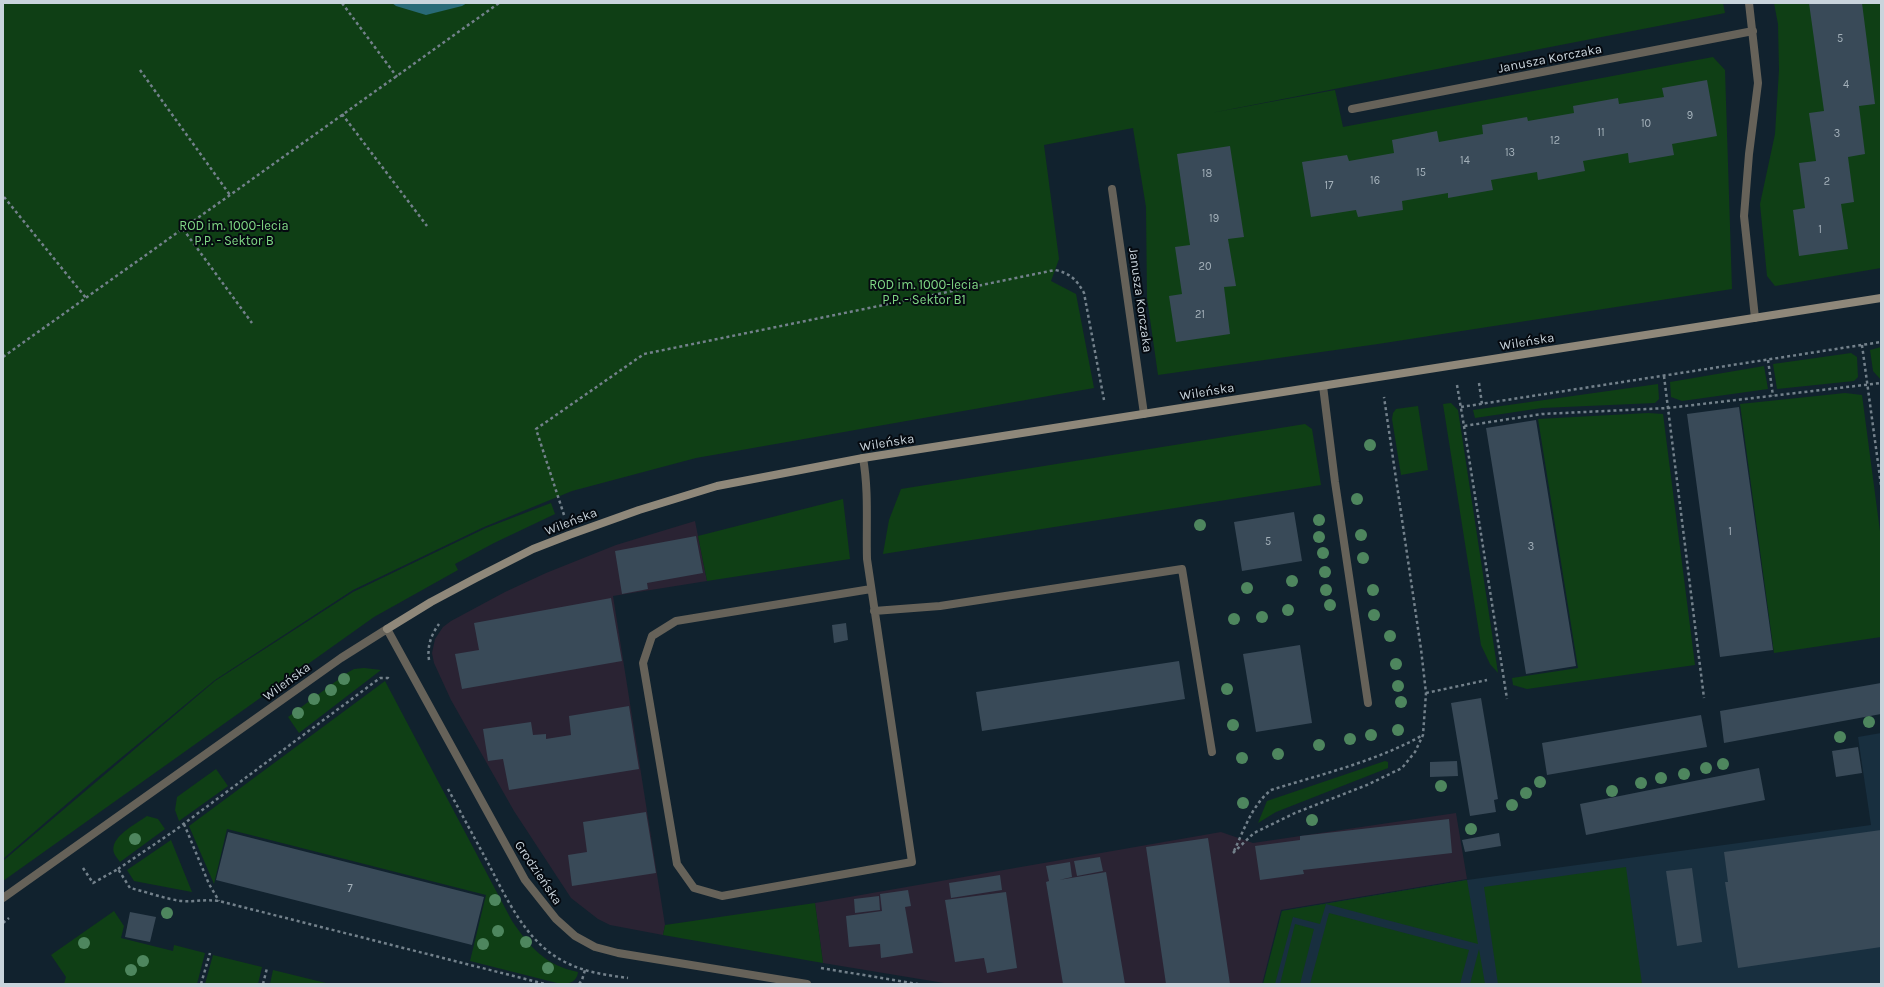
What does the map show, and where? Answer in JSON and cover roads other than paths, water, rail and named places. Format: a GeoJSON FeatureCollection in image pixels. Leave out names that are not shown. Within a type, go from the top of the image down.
{"type":"FeatureCollection","features":[{"type":"Feature","properties":{"kind":"street"},"geometry":{"type":"LineString","coordinates":[[1749,3],[1758,83],[1749,154],[1744,216],[1755,318]]}},
{"type":"Feature","properties":{"kind":"street","name":"Janusza Korczaka"},"geometry":{"type":"LineString","coordinates":[[1352,109],[1753,31]]}},
{"type":"Feature","properties":{"kind":"street","name":"Janusza Korczaka"},"geometry":{"type":"LineString","coordinates":[[1112,189],[1144,414]]}},
{"type":"Feature","properties":{"kind":"street","name":"Wileńska"},"geometry":{"type":"LineString","coordinates":[[3,898],[341,658],[431,602],[533,549],[639,510],[717,486],[863,458],[1881,298]]}},
{"type":"Feature","properties":{"kind":"street"},"geometry":{"type":"LineString","coordinates":[[1323,386],[1335,482],[1368,703]]}},
{"type":"Feature","properties":{"kind":"street"},"geometry":{"type":"LineString","coordinates":[[863,458],[868,510],[867,559],[912,862],[722,896],[694,888],[677,864],[643,662],[652,636],[676,621],[871,589]]}},
{"type":"Feature","properties":{"kind":"street"},"geometry":{"type":"LineString","coordinates":[[874,611],[940,606],[1182,569],[1212,752]]}},
{"type":"Feature","properties":{"kind":"street","name":"Grodzieńska"},"geometry":{"type":"LineString","coordinates":[[387,629],[525,880],[556,919],[575,936],[595,947],[618,953],[807,984]]}},
{"type":"Feature","properties":{"kind":"park label","name":"ROD im. 1000-lecia P.P. - Sektor B"},"geometry":{"type":"Point","coordinates":[234,234]}},
{"type":"Feature","properties":{"kind":"park label","name":"ROD im. 1000-lecia P.P. - Sektor B1"},"geometry":{"type":"Point","coordinates":[924,292]}}]}
